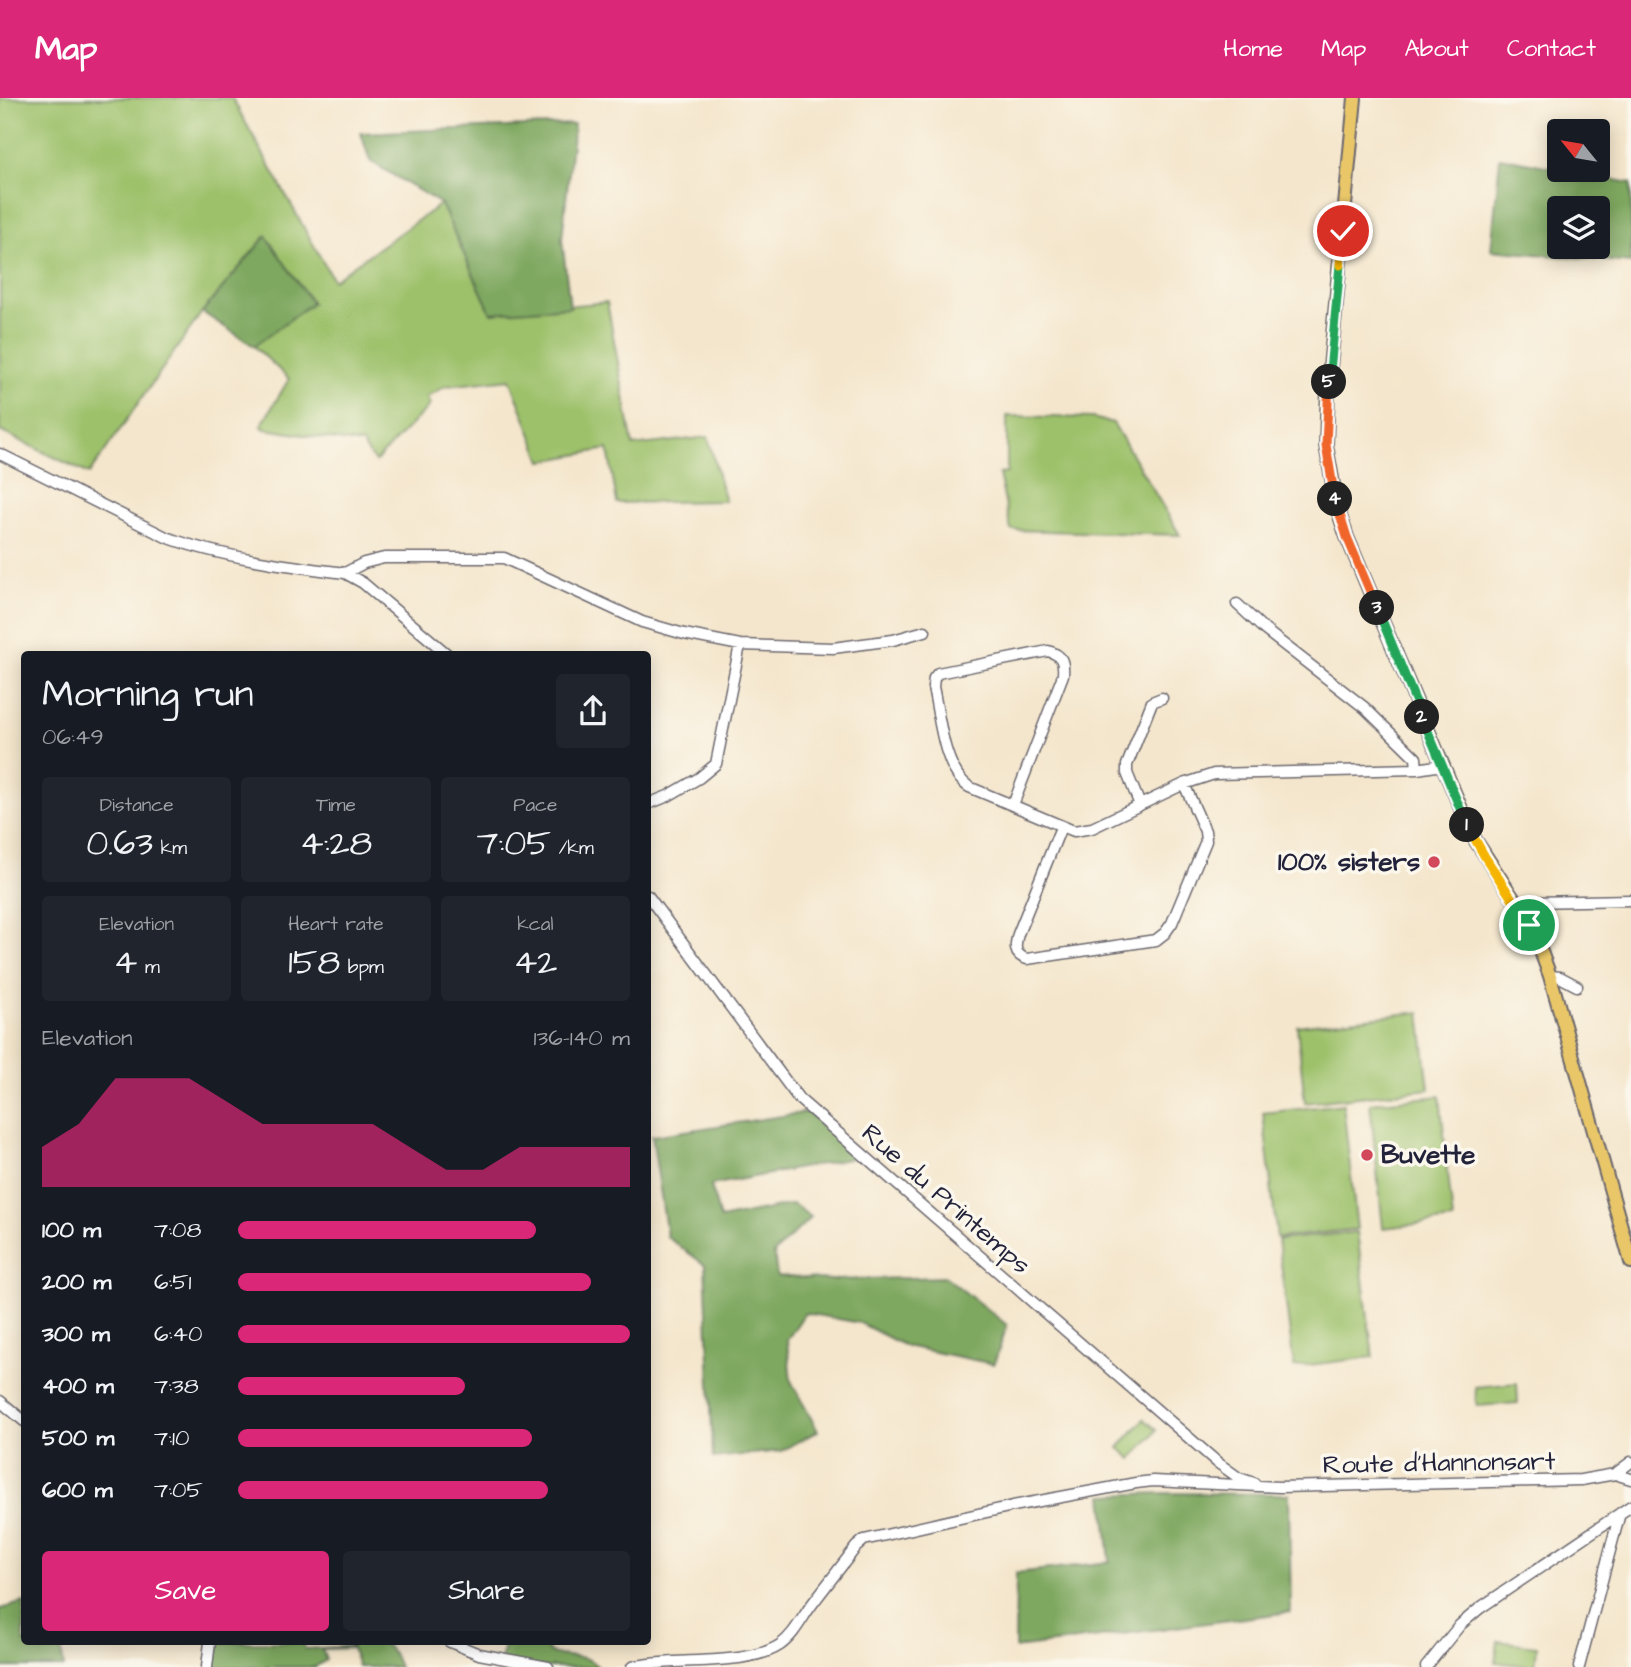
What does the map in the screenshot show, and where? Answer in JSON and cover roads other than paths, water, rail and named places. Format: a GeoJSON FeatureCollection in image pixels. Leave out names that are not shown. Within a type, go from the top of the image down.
{"type":"FeatureCollection","features":[{"type":"Feature","properties":{"kind":"main road"},"geometry":{"type":"LineString","coordinates":[[1355,98],[1328,389],[1326,445],[1337,508],[1472,835],[1520,909],[1537,941],[1550,976],[1631,1262]]}},
{"type":"Feature","properties":{"kind":"street"},"geometry":{"type":"LineString","coordinates":[[0,454],[185,544],[208,551],[345,573],[363,583],[443,651]]}},
{"type":"Feature","properties":{"kind":"street"},"geometry":{"type":"LineString","coordinates":[[345,573],[364,562],[384,558],[504,558],[642,622],[740,645],[833,648],[893,640],[925,631]]}},
{"type":"Feature","properties":{"kind":"street"},"geometry":{"type":"LineString","coordinates":[[1237,604],[1265,630],[1372,715],[1416,758],[1417,769]]}},
{"type":"Feature","properties":{"kind":"street"},"geometry":{"type":"LineString","coordinates":[[651,803],[699,778],[716,764],[740,645]]}},
{"type":"Feature","properties":{"kind":"street"},"geometry":{"type":"LineString","coordinates":[[1013,805],[1063,675],[1062,659],[1048,651],[938,673],[934,678],[933,688],[954,771],[969,787],[1061,827],[1081,831],[1184,784],[1214,774],[1417,769],[1442,765]]}},
{"type":"Feature","properties":{"kind":"street"},"geometry":{"type":"LineString","coordinates":[[1140,805],[1127,773],[1128,758],[1152,702],[1162,698]]}},
{"type":"Feature","properties":{"kind":"street"},"geometry":{"type":"LineString","coordinates":[[1061,827],[1018,934],[1015,947],[1017,954],[1027,959],[1156,940],[1165,933],[1171,923],[1206,841],[1205,831],[1184,784]]}},
{"type":"Feature","properties":{"kind":"street","name":"Rue du Printemps"},"geometry":{"type":"LineString","coordinates":[[651,900],[799,1099],[1218,1463],[1239,1478],[1263,1486]]}},
{"type":"Feature","properties":{"kind":"street"},"geometry":{"type":"LineString","coordinates":[[1520,909],[1532,902],[1631,900]]}},
{"type":"Feature","properties":{"kind":"street"},"geometry":{"type":"LineString","coordinates":[[1550,976],[1560,977],[1577,986]]}},
{"type":"Feature","properties":{"kind":"street"},"geometry":{"type":"LineString","coordinates":[[0,1401],[21,1418]]}},
{"type":"Feature","properties":{"kind":"street","name":"Route d'Hannonsart"},"geometry":{"type":"LineString","coordinates":[[757,1655],[778,1646],[786,1639],[856,1547],[871,1538],[1013,1506],[1153,1481],[1263,1486],[1581,1480],[1615,1474],[1631,1462]]}},
{"type":"Feature","properties":{"kind":"street","name":"Route d'Hannonsart"},"geometry":{"type":"LineString","coordinates":[[1615,1474],[1631,1479]]}},
{"type":"Feature","properties":{"kind":"street"},"geometry":{"type":"LineString","coordinates":[[1426,1667],[1453,1633],[1480,1608],[1631,1506]]}},
{"type":"Feature","properties":{"kind":"street"},"geometry":{"type":"LineString","coordinates":[[1579,1667],[1620,1513]]}},
{"type":"Feature","properties":{"kind":"street"},"geometry":{"type":"LineString","coordinates":[[206,1667],[210,1645]]}},
{"type":"Feature","properties":{"kind":"street"},"geometry":{"type":"LineString","coordinates":[[457,1645],[479,1654],[548,1667]]}},
{"type":"Feature","properties":{"kind":"street"},"geometry":{"type":"LineString","coordinates":[[632,1667],[757,1655],[755,1667]]}},
{"type":"Feature","properties":{"kind":"place","name":"100% sisters"},"geometry":{"type":"Point","coordinates":[1434,862]}},
{"type":"Feature","properties":{"kind":"place","name":"Buvette"},"geometry":{"type":"Point","coordinates":[1367,1155]}}]}
